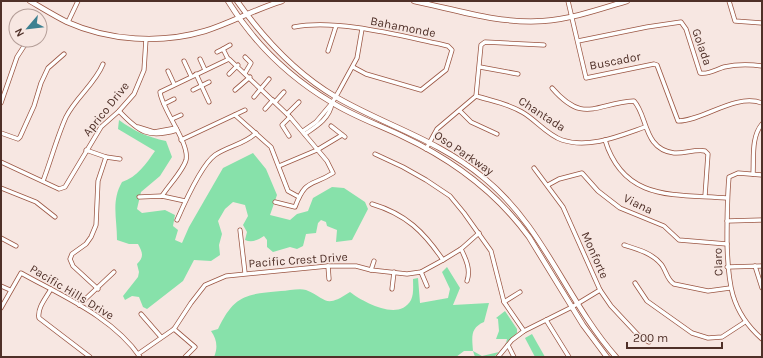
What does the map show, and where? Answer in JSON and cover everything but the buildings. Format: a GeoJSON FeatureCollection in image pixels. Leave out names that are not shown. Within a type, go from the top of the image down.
{"type":"FeatureCollection","features":[{"type":"Feature","properties":{"kind":"main road"},"geometry":{"type":"LineString","coordinates":[[30,1],[68,22],[123,38],[146,39],[189,35],[219,26],[282,1]]}},
{"type":"Feature","properties":{"kind":"main road","name":"Oso Parkway"},"geometry":{"type":"LineString","coordinates":[[228,1],[239,17],[278,62],[300,81],[332,103],[426,149],[465,173],[491,194],[521,225],[589,334],[607,357]]}},
{"type":"Feature","properties":{"kind":"main road","name":"Oso Parkway"},"geometry":{"type":"LineString","coordinates":[[236,1],[282,56],[309,79],[336,97],[430,142],[457,158],[484,178],[522,215],[545,248],[578,304],[616,357]]}},
{"type":"Feature","properties":{"kind":"main road"},"geometry":{"type":"LineString","coordinates":[[414,1],[499,20],[544,21],[573,17],[626,1]]}},
{"type":"Feature","properties":{"kind":"street"},"geometry":{"type":"LineString","coordinates":[[68,22],[78,1]]}},
{"type":"Feature","properties":{"kind":"street","name":"Buscador"},"geometry":{"type":"LineString","coordinates":[[568,1],[573,17],[585,76],[588,78],[654,64],[657,65],[678,121],[733,104],[749,101],[762,104]]}},
{"type":"Feature","properties":{"kind":"street"},"geometry":{"type":"LineString","coordinates":[[729,1],[735,21],[762,23]]}},
{"type":"Feature","properties":{"kind":"street","name":"Golada"},"geometry":{"type":"LineString","coordinates":[[578,42],[647,27],[681,22],[686,29],[700,73],[705,74],[724,67],[744,64],[762,66]]}},
{"type":"Feature","properties":{"kind":"street","name":"Bahamonde"},"geometry":{"type":"LineString","coordinates":[[294,27],[310,24],[362,29],[413,38],[450,48],[452,50],[451,58],[446,70],[423,89],[418,90],[366,74],[353,66]]}},
{"type":"Feature","properties":{"kind":"street"},"geometry":{"type":"LineString","coordinates":[[328,51],[336,26]]}},
{"type":"Feature","properties":{"kind":"street"},"geometry":{"type":"LineString","coordinates":[[304,132],[319,121],[336,97],[357,58],[362,29]]}},
{"type":"Feature","properties":{"kind":"street","name":"Aprico Drive"},"geometry":{"type":"LineString","coordinates":[[43,181],[60,189],[65,187],[101,127],[128,102],[139,83],[144,70],[146,39]]}},
{"type":"Feature","properties":{"kind":"street"},"geometry":{"type":"LineString","coordinates":[[426,149],[437,129],[476,96],[481,45],[484,42],[544,45]]}},
{"type":"Feature","properties":{"kind":"street"},"geometry":{"type":"LineString","coordinates":[[217,52],[230,45]]}},
{"type":"Feature","properties":{"kind":"street"},"geometry":{"type":"LineString","coordinates":[[1,103],[17,57],[23,48]]}},
{"type":"Feature","properties":{"kind":"street"},"geometry":{"type":"LineString","coordinates":[[223,49],[228,59],[232,60],[238,65],[289,115],[327,161],[333,173],[308,185],[302,190],[295,207],[275,202]]}},
{"type":"Feature","properties":{"kind":"street"},"geometry":{"type":"LineString","coordinates":[[1,133],[18,139],[20,137],[34,106],[41,83],[48,68],[64,54]]}},
{"type":"Feature","properties":{"kind":"street"},"geometry":{"type":"LineString","coordinates":[[245,57],[251,63],[245,73]]}},
{"type":"Feature","properties":{"kind":"street"},"geometry":{"type":"LineString","coordinates":[[200,59],[205,70]]}},
{"type":"Feature","properties":{"kind":"street"},"geometry":{"type":"LineString","coordinates":[[162,196],[186,160],[181,140],[160,92],[190,76],[228,59]]}},
{"type":"Feature","properties":{"kind":"street"},"geometry":{"type":"LineString","coordinates":[[184,61],[190,76]]}},
{"type":"Feature","properties":{"kind":"street"},"geometry":{"type":"LineString","coordinates":[[1,162],[43,181],[66,116],[76,101],[98,75],[103,64]]}},
{"type":"Feature","properties":{"kind":"street"},"geometry":{"type":"LineString","coordinates":[[229,74],[238,65]]}},
{"type":"Feature","properties":{"kind":"street"},"geometry":{"type":"LineString","coordinates":[[480,67],[518,74]]}},
{"type":"Feature","properties":{"kind":"street"},"geometry":{"type":"LineString","coordinates":[[168,71],[174,84]]}},
{"type":"Feature","properties":{"kind":"street"},"geometry":{"type":"LineString","coordinates":[[196,74],[209,102]]}},
{"type":"Feature","properties":{"kind":"street"},"geometry":{"type":"LineString","coordinates":[[236,90],[250,77]]}},
{"type":"Feature","properties":{"kind":"street"},"geometry":{"type":"LineString","coordinates":[[254,97],[269,80]]}},
{"type":"Feature","properties":{"kind":"street"},"geometry":{"type":"LineString","coordinates":[[193,90],[209,82]]}},
{"type":"Feature","properties":{"kind":"street"},"geometry":{"type":"LineString","coordinates":[[552,88],[569,105],[582,109],[597,108],[634,100],[644,127],[657,145],[668,152],[675,153],[704,150],[707,152],[705,196]]}},
{"type":"Feature","properties":{"kind":"street"},"geometry":{"type":"LineString","coordinates":[[266,109],[284,92]]}},
{"type":"Feature","properties":{"kind":"street","name":"Chantada"},"geometry":{"type":"LineString","coordinates":[[476,96],[507,104],[517,109],[560,139],[573,142],[605,140],[644,127]]}},
{"type":"Feature","properties":{"kind":"street"},"geometry":{"type":"LineString","coordinates":[[164,104],[174,99]]}},
{"type":"Feature","properties":{"kind":"street"},"geometry":{"type":"LineString","coordinates":[[282,125],[299,102]]}},
{"type":"Feature","properties":{"kind":"street"},"geometry":{"type":"LineString","coordinates":[[181,140],[245,110]]}},
{"type":"Feature","properties":{"kind":"street"},"geometry":{"type":"LineString","coordinates":[[119,111],[137,127],[154,133],[176,129]]}},
{"type":"Feature","properties":{"kind":"street"},"geometry":{"type":"LineString","coordinates":[[460,111],[471,122],[497,134]]}},
{"type":"Feature","properties":{"kind":"street"},"geometry":{"type":"LineString","coordinates":[[172,119],[181,114]]}},
{"type":"Feature","properties":{"kind":"street"},"geometry":{"type":"LineString","coordinates":[[235,115],[271,147],[288,191],[299,197]]}},
{"type":"Feature","properties":{"kind":"street"},"geometry":{"type":"LineString","coordinates":[[278,121],[289,136]]}},
{"type":"Feature","properties":{"kind":"street"},"geometry":{"type":"LineString","coordinates":[[762,124],[758,128],[754,144],[753,174],[762,175]]}},
{"type":"Feature","properties":{"kind":"street"},"geometry":{"type":"LineString","coordinates":[[279,166],[317,150],[344,136],[331,126]]}},
{"type":"Feature","properties":{"kind":"street"},"geometry":{"type":"LineString","coordinates":[[177,220],[185,201],[214,156],[247,140],[256,133]]}},
{"type":"Feature","properties":{"kind":"street"},"geometry":{"type":"LineString","coordinates":[[605,140],[608,153],[624,176],[648,190],[727,198]]}},
{"type":"Feature","properties":{"kind":"street"},"geometry":{"type":"LineString","coordinates":[[86,150],[106,157],[120,159]]}},
{"type":"Feature","properties":{"kind":"street"},"geometry":{"type":"LineString","coordinates":[[375,154],[403,167],[450,196],[492,251],[504,302],[524,331]]}},
{"type":"Feature","properties":{"kind":"street"},"geometry":{"type":"LineString","coordinates":[[98,289],[73,266],[70,259],[72,254],[86,244],[96,225],[98,181],[106,157]]}},
{"type":"Feature","properties":{"kind":"street","name":"Monforte"},"geometry":{"type":"LineString","coordinates":[[534,168],[563,207],[600,290],[611,306],[640,337],[649,342]]}},
{"type":"Feature","properties":{"kind":"street","name":"Viana"},"geometry":{"type":"LineString","coordinates":[[548,185],[559,179],[582,173],[598,191],[620,208],[664,226],[679,240],[727,244]]}},
{"type":"Feature","properties":{"kind":"street","name":"Claro"},"geometry":{"type":"LineString","coordinates":[[753,174],[738,173],[732,174],[729,177],[727,198],[727,267],[730,288],[736,304],[746,322],[762,339]]}},
{"type":"Feature","properties":{"kind":"street"},"geometry":{"type":"LineString","coordinates":[[1,188],[36,202],[55,217]]}},
{"type":"Feature","properties":{"kind":"street"},"geometry":{"type":"LineString","coordinates":[[139,198],[162,196],[185,201]]}},
{"type":"Feature","properties":{"kind":"street"},"geometry":{"type":"LineString","coordinates":[[372,204],[390,209],[410,222],[429,240],[443,260]]}},
{"type":"Feature","properties":{"kind":"street"},"geometry":{"type":"LineString","coordinates":[[727,221],[762,220]]}},
{"type":"Feature","properties":{"kind":"street"},"geometry":{"type":"LineString","coordinates":[[240,230],[245,274]]}},
{"type":"Feature","properties":{"kind":"street","name":"Pacific Crest Drive"},"geometry":{"type":"LineString","coordinates":[[139,355],[152,346],[161,337],[174,329],[205,285],[226,276],[328,266],[356,266],[371,270],[407,274],[421,272],[461,249],[479,233]]}},
{"type":"Feature","properties":{"kind":"street"},"geometry":{"type":"LineString","coordinates":[[1,238],[16,246]]}},
{"type":"Feature","properties":{"kind":"street"},"geometry":{"type":"LineString","coordinates":[[624,245],[650,255],[657,260],[670,282],[674,284],[708,291],[730,288]]}},
{"type":"Feature","properties":{"kind":"street"},"geometry":{"type":"LineString","coordinates":[[461,249],[466,260],[469,275],[467,281]]}},
{"type":"Feature","properties":{"kind":"street"},"geometry":{"type":"LineString","coordinates":[[371,270],[374,261]]}},
{"type":"Feature","properties":{"kind":"street"},"geometry":{"type":"LineString","coordinates":[[328,266],[329,279]]}},
{"type":"Feature","properties":{"kind":"street"},"geometry":{"type":"LineString","coordinates":[[755,266],[762,288]]}},
{"type":"Feature","properties":{"kind":"street"},"geometry":{"type":"LineString","coordinates":[[727,267],[762,266]]}},
{"type":"Feature","properties":{"kind":"street"},"geometry":{"type":"LineString","coordinates":[[79,305],[98,289],[114,272]]}},
{"type":"Feature","properties":{"kind":"street"},"geometry":{"type":"LineString","coordinates":[[392,288],[394,272]]}},
{"type":"Feature","properties":{"kind":"street"},"geometry":{"type":"LineString","coordinates":[[421,272],[427,286]]}},
{"type":"Feature","properties":{"kind":"street","name":"Pacific Hills Drive"},"geometry":{"type":"LineString","coordinates":[[1,308],[21,273],[79,305],[115,329],[139,355]]}},
{"type":"Feature","properties":{"kind":"street"},"geometry":{"type":"LineString","coordinates":[[636,283],[647,301],[692,333],[703,337],[722,337],[746,322]]}},
{"type":"Feature","properties":{"kind":"street"},"geometry":{"type":"LineString","coordinates":[[1,286],[10,290]]}},
{"type":"Feature","properties":{"kind":"street"},"geometry":{"type":"LineString","coordinates":[[51,289],[41,305],[38,313],[39,318],[90,357]]}},
{"type":"Feature","properties":{"kind":"street"},"geometry":{"type":"LineString","coordinates":[[498,357],[524,331],[578,304],[600,290]]}},
{"type":"Feature","properties":{"kind":"street"},"geometry":{"type":"LineString","coordinates":[[504,302],[520,292]]}},
{"type":"Feature","properties":{"kind":"street"},"geometry":{"type":"LineString","coordinates":[[141,314],[161,337]]}},
{"type":"Feature","properties":{"kind":"street"},"geometry":{"type":"LineString","coordinates":[[546,320],[569,357]]}},
{"type":"Feature","properties":{"kind":"street"},"geometry":{"type":"LineString","coordinates":[[174,329],[195,347],[185,357]]}},
{"type":"Feature","properties":{"kind":"street"},"geometry":{"type":"LineString","coordinates":[[508,346],[514,357]]}},
{"type":"Feature","properties":{"kind":"green space"},"geometry":{"type":"Polygon","coordinates":[[[119,120],[141,133],[166,141],[172,157],[160,176],[141,192],[137,209],[142,213],[165,210],[175,215],[173,226],[178,230],[175,240],[182,243],[189,227],[223,168],[253,153],[266,169],[277,195],[270,215],[290,220],[297,214],[308,211],[313,198],[332,187],[344,188],[365,202],[368,209],[352,240],[336,242],[337,230],[327,226],[326,222],[321,220],[318,223],[316,233],[306,234],[303,246],[297,249],[290,247],[273,252],[267,247],[267,240],[264,236],[255,241],[245,240],[247,232],[243,225],[248,216],[245,205],[233,202],[225,209],[218,221],[222,234],[219,245],[220,255],[211,261],[194,260],[183,281],[147,309],[143,307],[139,297],[132,296],[125,300],[123,296],[138,277],[139,272],[137,264],[142,255],[138,244],[129,244],[117,240],[115,210],[117,196],[122,182],[137,173],[155,151],[118,129],[119,120]]]}},
{"type":"Feature","properties":{"kind":"green space"},"geometry":{"type":"Polygon","coordinates":[[[447,267],[460,288],[453,305],[489,303],[484,322],[479,324],[474,330],[472,341],[473,351],[464,351],[456,357],[214,357],[216,344],[215,337],[211,331],[218,329],[230,309],[242,298],[259,293],[303,289],[326,301],[330,301],[342,297],[350,292],[372,305],[390,310],[398,309],[405,306],[412,298],[413,279],[418,278],[420,303],[448,298],[450,289],[442,272],[447,267]]]}},
{"type":"Feature","properties":{"kind":"green space"},"geometry":{"type":"Polygon","coordinates":[[[505,311],[517,329],[517,333],[506,343],[507,339],[496,339],[499,331],[498,319],[496,318],[505,311]]]}},
{"type":"Feature","properties":{"kind":"green space"},"geometry":{"type":"Polygon","coordinates":[[[532,334],[545,357],[535,357],[525,338],[532,334]]]}},
{"type":"Feature","properties":{"kind":"green space"},"geometry":{"type":"Polygon","coordinates":[[[473,351],[482,356],[499,352],[494,357],[475,357],[473,351]]]}}]}
